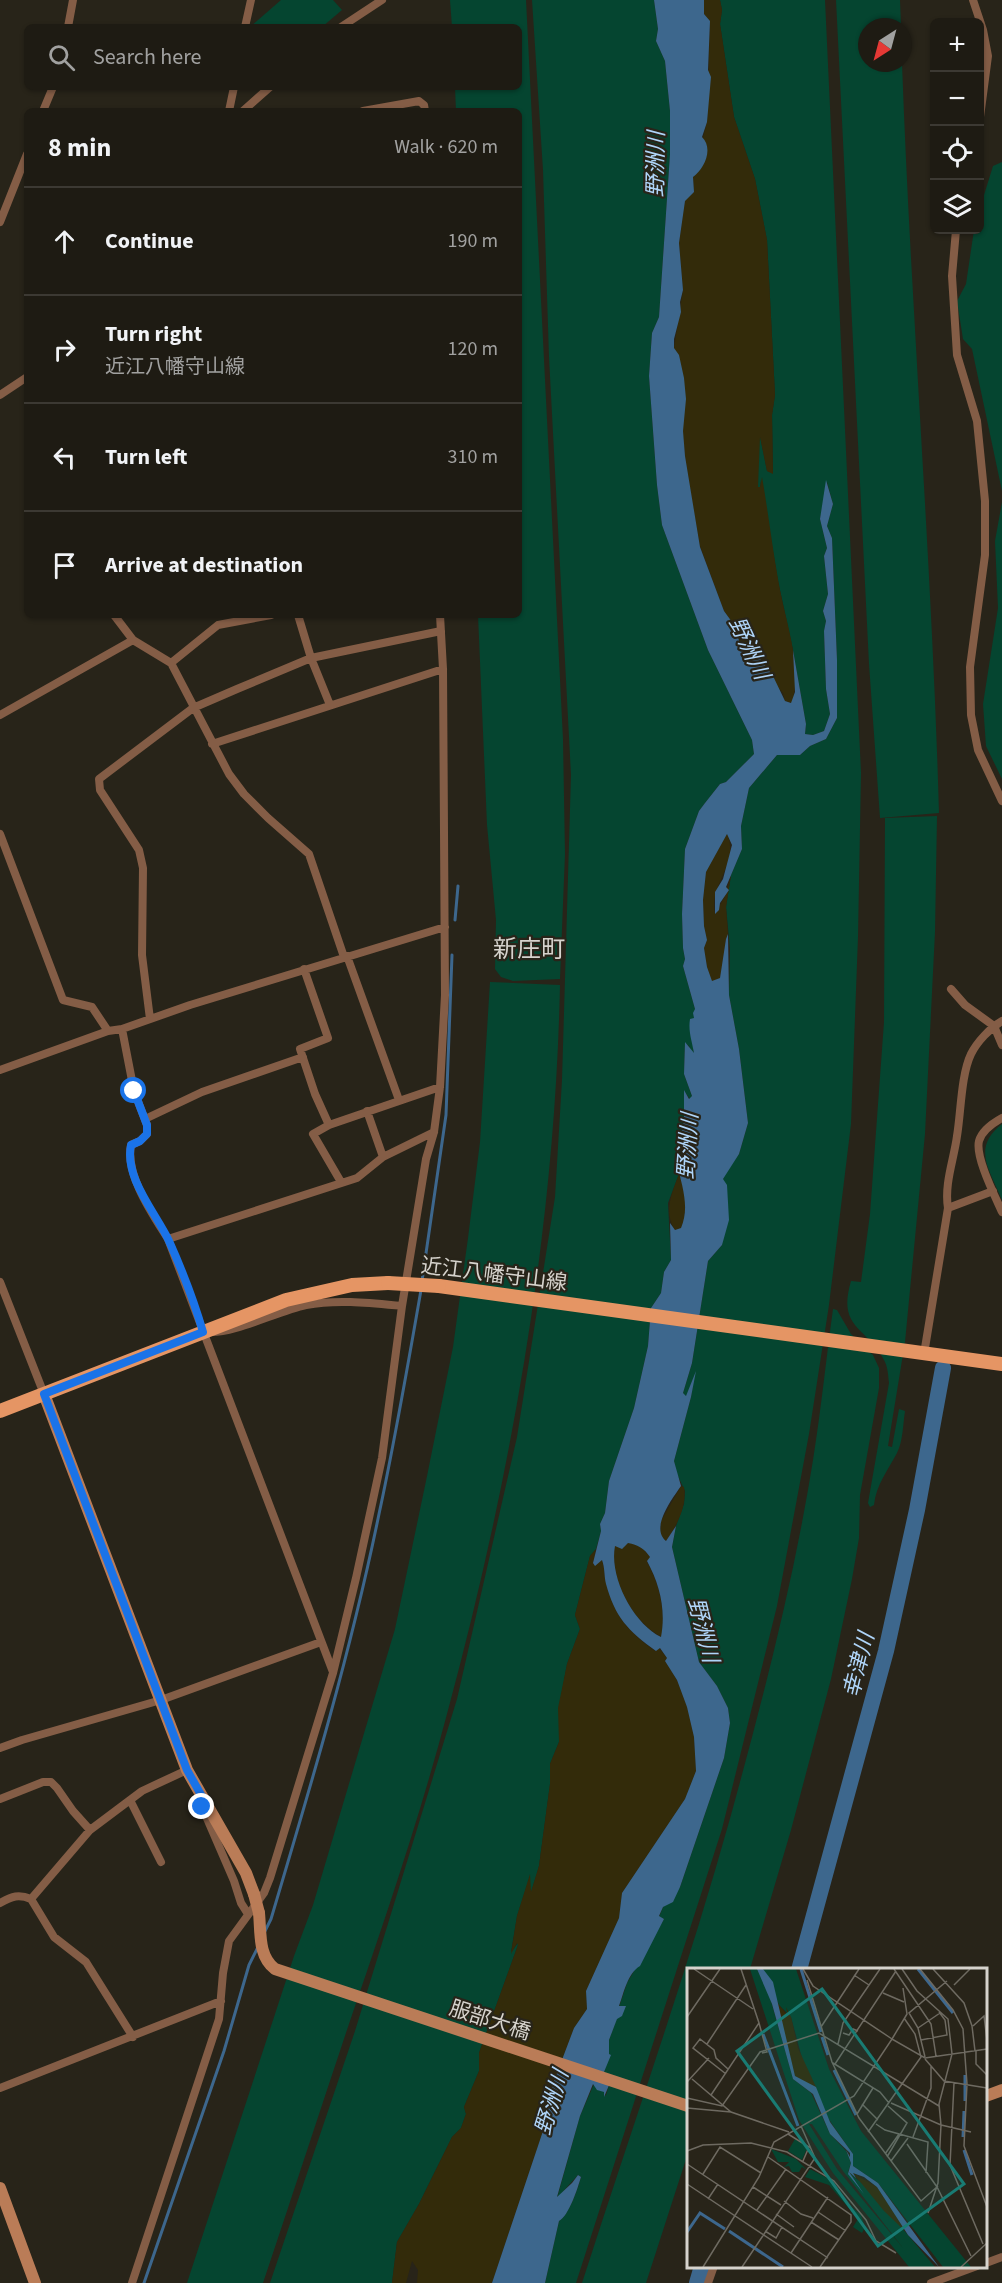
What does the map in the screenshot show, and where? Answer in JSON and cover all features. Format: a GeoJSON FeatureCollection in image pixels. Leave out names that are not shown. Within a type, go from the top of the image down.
{"type":"FeatureCollection","features":[{"type":"Feature","properties":{"kind":"main road","name":"近江八幡守山線"},"geometry":{"type":"LineString","coordinates":[[0,1411],[286,1299],[352,1285],[388,1283],[442,1286],[1002,1364]]}},
{"type":"Feature","properties":{"kind":"street"},"geometry":{"type":"LineString","coordinates":[[69,24],[73,0]]}},
{"type":"Feature","properties":{"kind":"street"},"geometry":{"type":"LineString","coordinates":[[246,24],[251,0]]}},
{"type":"Feature","properties":{"kind":"street"},"geometry":{"type":"LineString","coordinates":[[346,24],[382,0]]}},
{"type":"Feature","properties":{"kind":"street"},"geometry":{"type":"LineString","coordinates":[[973,0],[983,30],[988,56],[984,86]]}},
{"type":"Feature","properties":{"kind":"street"},"geometry":{"type":"LineString","coordinates":[[45,108],[52,90]]}},
{"type":"Feature","properties":{"kind":"street"},"geometry":{"type":"LineString","coordinates":[[230,108],[233,90]]}},
{"type":"Feature","properties":{"kind":"street"},"geometry":{"type":"LineString","coordinates":[[246,108],[267,90]]}},
{"type":"Feature","properties":{"kind":"street"},"geometry":{"type":"LineString","coordinates":[[380,108],[419,101],[424,108]]}},
{"type":"Feature","properties":{"kind":"street"},"geometry":{"type":"LineString","coordinates":[[0,222],[24,162]]}},
{"type":"Feature","properties":{"kind":"street"},"geometry":{"type":"LineString","coordinates":[[956,234],[952,276],[957,355],[977,421],[985,501],[985,555],[970,667],[972,715],[978,750],[1002,801]]}},
{"type":"Feature","properties":{"kind":"street"},"geometry":{"type":"LineString","coordinates":[[0,395],[24,379]]}},
{"type":"Feature","properties":{"kind":"street"},"geometry":{"type":"LineString","coordinates":[[116,618],[133,640],[171,663],[212,744],[244,794],[309,854],[399,1100]]}},
{"type":"Feature","properties":{"kind":"street"},"geometry":{"type":"LineString","coordinates":[[218,618],[218,625]]}},
{"type":"Feature","properties":{"kind":"street"},"geometry":{"type":"LineString","coordinates":[[171,663],[218,625],[255,618]]}},
{"type":"Feature","properties":{"kind":"street"},"geometry":{"type":"LineString","coordinates":[[299,618],[311,658],[330,705]]}},
{"type":"Feature","properties":{"kind":"street"},"geometry":{"type":"LineString","coordinates":[[132,2283],[219,2019],[229,1941],[253,1913],[270,1878],[333,1673],[382,1458],[402,1306],[440,1087],[445,995],[444,669],[440,618]]}},
{"type":"Feature","properties":{"kind":"street"},"geometry":{"type":"LineString","coordinates":[[150,1019],[142,956],[143,868],[139,850],[100,790],[99,779],[193,708],[311,658],[441,631]]}},
{"type":"Feature","properties":{"kind":"street"},"geometry":{"type":"LineString","coordinates":[[0,715],[133,640]]}},
{"type":"Feature","properties":{"kind":"street"},"geometry":{"type":"LineString","coordinates":[[212,744],[444,669]]}},
{"type":"Feature","properties":{"kind":"street"},"geometry":{"type":"LineString","coordinates":[[0,834],[63,1000],[92,1007],[108,1031]]}},
{"type":"Feature","properties":{"kind":"street"},"geometry":{"type":"LineString","coordinates":[[0,1070],[108,1031],[122,1029],[304,969],[445,927]]}},
{"type":"Feature","properties":{"kind":"street"},"geometry":{"type":"LineString","coordinates":[[304,969],[328,1038],[300,1048],[315,1094],[329,1125]]}},
{"type":"Feature","properties":{"kind":"street"},"geometry":{"type":"LineString","coordinates":[[951,989],[964,1005],[998,1023]]}},
{"type":"Feature","properties":{"kind":"street"},"geometry":{"type":"LineString","coordinates":[[998,1023],[1002,1045]]}},
{"type":"Feature","properties":{"kind":"street"},"geometry":{"type":"LineString","coordinates":[[924,1354],[948,1208],[946,1196],[966,1068],[972,1052],[998,1023]]}},
{"type":"Feature","properties":{"kind":"street"},"geometry":{"type":"LineString","coordinates":[[122,1029],[134,1091],[147,1125],[147,1134],[140,1141],[131,1145],[129,1151],[144,1199],[168,1239],[333,1673]]}},
{"type":"Feature","properties":{"kind":"street"},"geometry":{"type":"LineString","coordinates":[[145,1119],[202,1092],[303,1058]]}},
{"type":"Feature","properties":{"kind":"street"},"geometry":{"type":"LineString","coordinates":[[341,1182],[313,1134],[329,1125],[440,1087]]}},
{"type":"Feature","properties":{"kind":"street"},"geometry":{"type":"LineString","coordinates":[[367,1111],[383,1157]]}},
{"type":"Feature","properties":{"kind":"street"},"geometry":{"type":"LineString","coordinates":[[1002,1118],[989,1126],[978,1143],[982,1160],[1002,1212]]}},
{"type":"Feature","properties":{"kind":"street"},"geometry":{"type":"LineString","coordinates":[[168,1239],[357,1178],[383,1157],[434,1132]]}},
{"type":"Feature","properties":{"kind":"street"},"geometry":{"type":"LineString","coordinates":[[948,1208],[993,1191]]}},
{"type":"Feature","properties":{"kind":"street"},"geometry":{"type":"LineString","coordinates":[[0,1282],[187,1770],[246,1873],[254,1894],[253,1913]]}},
{"type":"Feature","properties":{"kind":"street"},"geometry":{"type":"LineString","coordinates":[[203,1332],[220,1333],[308,1305],[336,1302],[402,1306]]}},
{"type":"Feature","properties":{"kind":"street"},"geometry":{"type":"LineString","coordinates":[[0,1748],[161,1700],[321,1642]]}},
{"type":"Feature","properties":{"kind":"street"},"geometry":{"type":"LineString","coordinates":[[31,1899],[90,1830],[142,1791],[187,1770]]}},
{"type":"Feature","properties":{"kind":"street"},"geometry":{"type":"LineString","coordinates":[[0,1799],[43,1782],[51,1782],[72,1811],[90,1830]]}},
{"type":"Feature","properties":{"kind":"street"},"geometry":{"type":"LineString","coordinates":[[130,1800],[161,1862]]}},
{"type":"Feature","properties":{"kind":"street"},"geometry":{"type":"LineString","coordinates":[[204,1800],[202,1807],[241,1903],[253,1913]]}},
{"type":"Feature","properties":{"kind":"street"},"geometry":{"type":"LineString","coordinates":[[0,1903],[12,1896],[31,1899],[54,1937],[86,1962],[133,2037]]}},
{"type":"Feature","properties":{"kind":"street","name":"服部大橋"},"geometry":{"type":"LineString","coordinates":[[253,1913],[266,1962],[280,1970],[687,2106]]}},
{"type":"Feature","properties":{"kind":"street"},"geometry":{"type":"LineString","coordinates":[[0,2088],[221,2001]]}},
{"type":"Feature","properties":{"kind":"street"},"geometry":{"type":"LineString","coordinates":[[987,2097],[1002,2090]]}},
{"type":"Feature","properties":{"kind":"street"},"geometry":{"type":"LineString","coordinates":[[0,2188],[35,2283]]}},
{"type":"Feature","properties":{"kind":"street"},"geometry":{"type":"LineString","coordinates":[[987,2263],[1002,2257]]}},
{"type":"Feature","properties":{"kind":"street"},"geometry":{"type":"LineString","coordinates":[[708,2283],[713,2268]]}},
{"type":"Feature","properties":{"kind":"street"},"geometry":{"type":"LineString","coordinates":[[931,2283],[972,2268]]}},
{"type":"Feature","properties":{"kind":"green space"},"geometry":{"type":"Polygon","coordinates":[[[281,0],[333,0],[342,10],[326,24],[253,24],[281,0]]]}},
{"type":"Feature","properties":{"kind":"green space"},"geometry":{"type":"Polygon","coordinates":[[[450,0],[526,0],[563,739],[565,854],[560,979],[513,981],[501,977],[495,969],[496,920],[487,825],[478,618],[522,618],[522,108],[456,108],[455,90],[522,90],[522,24],[452,24],[450,0]]]}},
{"type":"Feature","properties":{"kind":"green space"},"geometry":{"type":"Polygon","coordinates":[[[532,0],[654,0],[658,29],[656,41],[665,61],[670,111],[670,154],[659,317],[652,333],[649,376],[662,525],[708,650],[752,740],[754,754],[726,782],[720,784],[699,811],[685,849],[682,914],[685,959],[683,966],[695,1009],[692,1036],[694,1053],[692,1054],[685,1043],[684,1074],[692,1096],[690,1099],[684,1091],[684,1121],[680,1138],[683,1160],[680,1168],[678,1166],[679,1174],[668,1203],[671,1260],[664,1272],[661,1293],[651,1308],[648,1346],[634,1408],[609,1481],[605,1513],[600,1524],[601,1531],[596,1549],[590,1556],[575,1615],[580,1629],[567,1664],[559,1708],[559,1742],[550,1764],[550,1784],[539,1866],[530,1896],[530,1876],[517,1916],[511,1952],[518,1943],[518,1945],[479,2053],[479,2071],[464,2107],[466,2114],[461,2128],[452,2137],[419,2204],[397,2242],[392,2283],[270,2283],[355,2031],[457,1699],[517,1437],[555,1197],[562,1080],[571,775],[549,357],[543,170],[532,0]]]}},
{"type":"Feature","properties":{"kind":"green space"},"geometry":{"type":"Polygon","coordinates":[[[720,0],[825,0],[861,773],[851,1124],[829,1305],[809,1434],[777,1606],[722,1829],[576,2283],[545,2283],[559,2221],[570,2207],[581,2177],[578,2175],[557,2198],[580,2116],[594,2084],[604,2092],[604,2096],[606,2095],[610,2083],[604,2072],[609,2054],[609,2040],[617,2018],[625,2006],[619,2007],[627,1983],[664,1919],[659,1917],[663,1907],[680,1887],[724,1758],[730,1723],[728,1708],[717,1686],[699,1662],[672,1547],[684,1504],[685,1491],[674,1461],[694,1377],[686,1397],[683,1393],[692,1363],[708,1261],[722,1245],[723,1179],[739,1154],[748,1123],[739,1049],[729,995],[730,949],[726,907],[731,875],[742,849],[741,826],[749,788],[777,755],[800,755],[810,746],[826,739],[837,718],[832,538],[827,526],[833,504],[827,482],[820,519],[827,548],[824,556],[828,594],[823,611],[826,621],[824,632],[826,689],[830,714],[824,731],[813,735],[805,734],[806,724],[761,480],[760,488],[758,487],[758,440],[760,436],[767,471],[773,473],[772,415],[775,395],[767,240],[755,179],[734,117],[720,24],[722,10],[720,0]]]}},
{"type":"Feature","properties":{"kind":"green space"},"geometry":{"type":"Polygon","coordinates":[[[836,0],[900,0],[901,18],[858,18],[858,72],[902,72],[932,626],[939,813],[880,818],[869,664],[836,0]]]}},
{"type":"Feature","properties":{"kind":"green space"},"geometry":{"type":"Polygon","coordinates":[[[1002,162],[1002,491],[972,349],[963,339],[957,301],[966,284],[973,234],[984,234],[984,195],[993,166],[1002,162]]]}},
{"type":"Feature","properties":{"kind":"green space"},"geometry":{"type":"Polygon","coordinates":[[[1002,502],[1002,779],[986,746],[983,704],[998,608],[995,541],[1002,502]]]}},
{"type":"Feature","properties":{"kind":"green space"},"geometry":{"type":"Polygon","coordinates":[[[937,816],[935,932],[925,1134],[905,1342],[888,1446],[892,1447],[899,1409],[905,1411],[899,1448],[880,1484],[874,1505],[870,1507],[868,1503],[889,1383],[884,1360],[851,1318],[848,1297],[851,1281],[861,1282],[870,1214],[884,1022],[885,818],[937,816]]]}},
{"type":"Feature","properties":{"kind":"green space"},"geometry":{"type":"Polygon","coordinates":[[[490,982],[560,985],[549,1169],[539,1261],[526,1353],[491,1535],[437,1752],[414,1828],[263,2283],[187,2283],[294,1956],[313,1905],[395,1629],[453,1347],[480,1142],[490,982]]]}},
{"type":"Feature","properties":{"kind":"green space"},"geometry":{"type":"Polygon","coordinates":[[[1002,1124],[1002,1200],[989,1169],[985,1151],[987,1142],[1002,1124]]]}},
{"type":"Feature","properties":{"kind":"green space"},"geometry":{"type":"Polygon","coordinates":[[[833,1309],[837,1310],[851,1334],[873,1355],[879,1368],[879,1388],[860,1495],[859,1538],[831,1679],[791,1830],[750,1968],[687,1968],[687,2156],[646,2283],[582,2283],[659,2050],[731,1815],[777,1639],[816,1441],[833,1309]]]}},
{"type":"Feature","properties":{"kind":"sand"},"geometry":{"type":"Polygon","coordinates":[[[704,0],[720,0],[722,10],[720,24],[734,117],[755,179],[767,240],[775,395],[772,415],[773,474],[767,471],[760,437],[758,487],[760,487],[762,477],[778,579],[794,657],[795,688],[792,703],[785,701],[783,693],[742,648],[732,622],[724,611],[700,546],[685,456],[674,348],[683,290],[679,243],[685,200],[694,192],[693,177],[707,122],[710,21],[704,14],[704,0]]]}},
{"type":"Feature","properties":{"kind":"sand"},"geometry":{"type":"Polygon","coordinates":[[[727,833],[730,855],[714,903],[715,914],[725,896],[731,875],[726,907],[728,934],[720,978],[712,982],[704,948],[707,940],[703,900],[706,872],[727,833]]]}},
{"type":"Feature","properties":{"kind":"sand"},"geometry":{"type":"Polygon","coordinates":[[[679,1174],[685,1194],[685,1208],[681,1228],[675,1230],[671,1223],[669,1209],[671,1195],[679,1174]]]}},
{"type":"Feature","properties":{"kind":"sand"},"geometry":{"type":"Polygon","coordinates":[[[681,1486],[684,1487],[685,1494],[683,1509],[666,1541],[660,1534],[661,1521],[681,1486]]]}},
{"type":"Feature","properties":{"kind":"sand"},"geometry":{"type":"Polygon","coordinates":[[[628,1542],[641,1547],[650,1557],[647,1562],[658,1589],[662,1607],[662,1637],[641,1621],[632,1610],[619,1585],[614,1558],[615,1545],[628,1542]]]}},
{"type":"Feature","properties":{"kind":"sand"},"geometry":{"type":"Polygon","coordinates":[[[596,1549],[593,1563],[602,1560],[609,1595],[618,1614],[645,1644],[655,1651],[659,1648],[667,1658],[665,1661],[677,1680],[687,1706],[694,1737],[696,1771],[685,1799],[622,1893],[619,1918],[586,1991],[587,2009],[574,2028],[540,2118],[545,2125],[492,2283],[417,2283],[418,2270],[412,2261],[406,2283],[392,2283],[397,2242],[419,2204],[452,2137],[461,2128],[466,2114],[464,2107],[479,2071],[479,2053],[518,1945],[517,1943],[511,1954],[517,1916],[530,1874],[531,1892],[539,1866],[550,1784],[550,1764],[559,1742],[558,1708],[567,1664],[580,1629],[575,1615],[590,1556],[596,1549]]]}},
{"type":"Feature","properties":{"kind":"water","name":"野洲川"},"geometry":{"type":"Polygon","coordinates":[[[654,0],[704,0],[704,14],[710,21],[708,70],[711,77],[707,122],[702,137],[706,142],[707,153],[704,164],[693,177],[694,192],[685,201],[679,243],[683,290],[680,302],[681,312],[674,339],[674,348],[679,355],[684,378],[685,456],[700,547],[724,611],[732,622],[742,648],[748,654],[755,652],[773,676],[785,701],[791,703],[795,692],[793,650],[806,724],[805,734],[813,735],[824,731],[830,714],[826,689],[824,631],[826,621],[823,611],[828,594],[824,556],[827,548],[820,519],[826,480],[833,504],[827,526],[832,538],[837,718],[826,739],[810,746],[800,755],[777,755],[749,788],[741,826],[742,849],[726,887],[729,890],[715,914],[715,892],[723,879],[732,845],[727,834],[706,872],[703,900],[707,940],[704,948],[707,967],[712,981],[720,978],[728,934],[729,995],[739,1049],[748,1123],[739,1154],[723,1179],[727,1185],[729,1220],[722,1245],[708,1261],[692,1363],[683,1393],[686,1396],[696,1371],[674,1461],[681,1486],[664,1513],[660,1529],[666,1541],[676,1526],[672,1547],[699,1662],[717,1686],[728,1708],[730,1723],[724,1758],[680,1887],[673,1902],[663,1907],[659,1916],[664,1919],[640,1966],[632,1974],[624,1990],[619,2006],[626,2006],[622,2016],[617,2019],[609,2040],[609,2054],[611,2055],[604,2072],[610,2083],[604,2097],[604,2092],[597,2090],[593,2084],[580,2116],[557,2197],[578,2175],[581,2177],[570,2208],[559,2221],[545,2283],[492,2283],[545,2125],[540,2118],[574,2028],[587,2009],[586,1991],[619,1918],[622,1893],[685,1799],[696,1771],[694,1737],[687,1707],[677,1680],[665,1661],[667,1658],[660,1648],[656,1651],[630,1630],[618,1614],[610,1596],[602,1560],[595,1566],[593,1563],[601,1531],[600,1524],[605,1513],[609,1481],[634,1408],[648,1346],[651,1308],[661,1293],[664,1272],[671,1260],[670,1223],[675,1230],[681,1228],[684,1220],[684,1196],[677,1164],[680,1167],[683,1160],[680,1138],[684,1121],[684,1090],[689,1099],[692,1096],[684,1074],[685,1042],[694,1053],[690,1019],[694,1018],[695,1009],[683,966],[685,959],[682,914],[685,849],[699,811],[720,784],[726,782],[754,754],[752,740],[708,650],[662,525],[649,376],[652,333],[659,317],[670,154],[670,111],[665,61],[656,41],[658,29],[654,0]],[[628,1543],[622,1549],[615,1546],[614,1558],[620,1585],[625,1598],[641,1621],[661,1637],[662,1607],[658,1588],[647,1561],[650,1557],[643,1549],[628,1543]]]}},
{"type":"Feature","properties":{"kind":"waterway"},"geometry":{"type":"LineString","coordinates":[[455,920],[458,886]]}},
{"type":"Feature","properties":{"kind":"waterway"},"geometry":{"type":"LineString","coordinates":[[422,1281],[446,1115],[452,955]]}},
{"type":"Feature","properties":{"kind":"waterway"},"geometry":{"type":"LineString","coordinates":[[264,1933],[271,1919],[301,1818],[356,1616],[390,1458],[421,1290]]}},
{"type":"Feature","properties":{"kind":"waterway","name":"幸津川"},"geometry":{"type":"LineString","coordinates":[[800,1968],[886,1651],[917,1510],[943,1368]]}},
{"type":"Feature","properties":{"kind":"waterway"},"geometry":{"type":"LineString","coordinates":[[144,2283],[224,2051],[249,1965],[258,1947]]}},
{"type":"Feature","properties":{"kind":"waterway","name":"幸津川"},"geometry":{"type":"LineString","coordinates":[[697,2283],[701,2268]]}},
{"type":"Feature","properties":{"kind":"district","name":"新庄町"},"geometry":{"type":"Point","coordinates":[529,949]}},
{"type":"Feature","properties":{"kind":"route"},"geometry":{"type":"LineString","coordinates":[[134,1091],[147,1125],[147,1134],[140,1141],[131,1145],[129,1151],[134,1170],[144,1199],[168,1239],[203,1332],[44,1394],[187,1770],[204,1800],[202,1807]]}}]}
